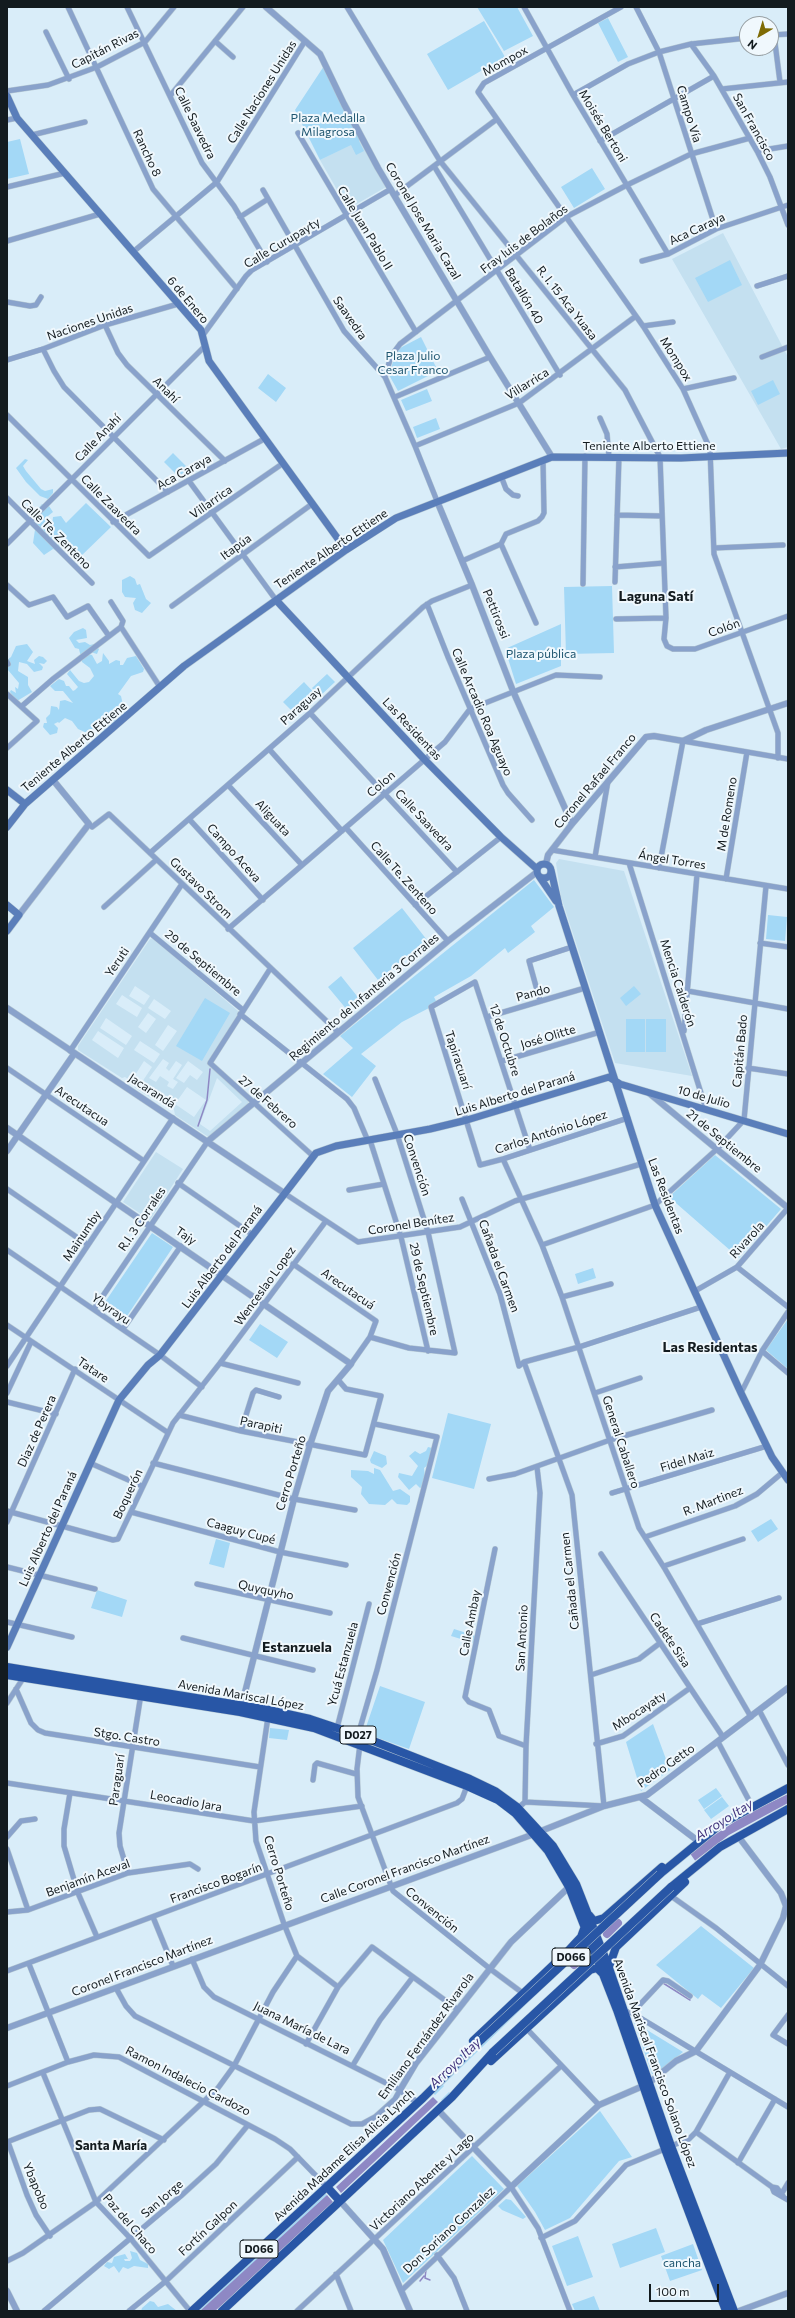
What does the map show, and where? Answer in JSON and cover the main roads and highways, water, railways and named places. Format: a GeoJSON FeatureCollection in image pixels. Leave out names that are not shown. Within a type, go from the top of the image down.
{"type":"FeatureCollection","features":[{"type":"Feature","properties":{"kind":"highway","name":"Avenida Mariscal López"},"geometry":{"type":"LineString","coordinates":[[7,1667],[141,1693]]}},
{"type":"Feature","properties":{"kind":"highway","name":"Avenida Mariscal López"},"geometry":{"type":"LineString","coordinates":[[7,1674],[141,1693],[268,1714],[310,1719],[358,1735],[470,1779],[496,1791],[518,1808],[537,1832]]}},
{"type":"Feature","properties":{"kind":"highway","name":"Avenida Mariscal López"},"geometry":{"type":"LineString","coordinates":[[268,1714],[360,1744],[467,1786],[507,1807],[537,1832]]}},
{"type":"Feature","properties":{"kind":"highway","name":"Avenida Madame Elisa Alicia Lynch"},"geometry":{"type":"LineString","coordinates":[[191,2311],[328,2189],[482,2039],[660,1874],[698,1841],[721,1824],[788,1788]]}},
{"type":"Feature","properties":{"kind":"highway","name":"D066"},"geometry":{"type":"LineString","coordinates":[[222,2311],[338,2199],[452,2097],[493,2052],[671,1887],[696,1866],[738,1836],[788,1809]]}},
{"type":"Feature","properties":{"kind":"highway","name":"Avenida Mariscal Francisco Solano López"},"geometry":{"type":"LineString","coordinates":[[537,1832],[569,1887],[584,1923],[609,1968],[624,2011],[646,2084]]}},
{"type":"Feature","properties":{"kind":"highway","name":"Avenida Mariscal Francisco Solano López"},"geometry":{"type":"LineString","coordinates":[[537,1832],[553,1846],[569,1871],[588,1914],[603,1975],[646,2084],[726,2311]]}},
{"type":"Feature","properties":{"kind":"highway"},"geometry":{"type":"LineString","coordinates":[[588,1914],[594,1921],[604,1918],[662,1867],[685,1853]]}},
{"type":"Feature","properties":{"kind":"highway"},"geometry":{"type":"LineString","coordinates":[[609,1968],[616,1947],[688,1878],[696,1866]]}},
{"type":"Feature","properties":{"kind":"highway"},"geometry":{"type":"LineString","coordinates":[[453,2068],[472,2042],[582,1937],[585,1929],[584,1923]]}},
{"type":"Feature","properties":{"kind":"highway"},"geometry":{"type":"LineString","coordinates":[[452,2097],[590,1970],[597,1968],[603,1975]]}},
{"type":"Feature","properties":{"kind":"highway","name":"Avenida Mariscal Francisco Solano López"},"geometry":{"type":"LineString","coordinates":[[668,2147],[734,2311]]}},
{"type":"Feature","properties":{"kind":"highway","name":"Ramon Indalecio Cardozo"},"geometry":{"type":"LineString","coordinates":[[328,2189],[338,2199]]}},
{"type":"Feature","properties":{"kind":"main road","name":"6 de Enero"},"geometry":{"type":"LineString","coordinates":[[7,96],[17,118],[203,335],[204,347],[209,361],[282,464],[346,550]]}},
{"type":"Feature","properties":{"kind":"main road","name":"Teniente Alberto Ettiene"},"geometry":{"type":"LineString","coordinates":[[7,827],[25,804],[212,644],[346,550],[396,518],[552,457],[710,457],[788,453]]}},
{"type":"Feature","properties":{"kind":"main road","name":"Las Residentas"},"geometry":{"type":"LineString","coordinates":[[276,600],[424,759],[500,837],[538,873],[559,906]]}},
{"type":"Feature","properties":{"kind":"main road"},"geometry":{"type":"LineString","coordinates":[[7,790],[25,804]]}},
{"type":"Feature","properties":{"kind":"main road"},"geometry":{"type":"LineString","coordinates":[[546,864],[551,870],[548,877],[538,873],[539,865],[546,864]]}},
{"type":"Feature","properties":{"kind":"main road","name":"Las Residentas"},"geometry":{"type":"LineString","coordinates":[[551,870],[559,906],[655,1205],[741,1393],[767,1446],[782,1473],[788,1480]]}},
{"type":"Feature","properties":{"kind":"main road"},"geometry":{"type":"LineString","coordinates":[[7,905],[19,915],[7,930]]}},
{"type":"Feature","properties":{"kind":"main road","name":"Luis Alberto del Paraná"},"geometry":{"type":"LineString","coordinates":[[7,1647],[16,1624],[40,1576],[119,1400],[148,1365],[160,1355],[313,1156],[329,1147],[430,1129],[467,1120],[609,1077],[614,1079]]}},
{"type":"Feature","properties":{"kind":"main road","name":"10 de Julio"},"geometry":{"type":"LineString","coordinates":[[614,1079],[620,1084],[788,1134]]}},
{"type":"Feature","properties":{"kind":"waterway"},"geometry":{"type":"LineString","coordinates":[[198,1126],[207,1100],[210,1069]]}},
{"type":"Feature","properties":{"kind":"waterway","name":"Arroyo Itay"},"geometry":{"type":"LineString","coordinates":[[607,1934],[618,1923]]}},
{"type":"Feature","properties":{"kind":"waterway","name":"Arroyo Itay"},"geometry":{"type":"LineString","coordinates":[[574,1965],[586,1953]]}},
{"type":"Feature","properties":{"kind":"waterway"},"geometry":{"type":"LineString","coordinates":[[663,1983],[690,2000]]}},
{"type":"Feature","properties":{"kind":"waterway"},"geometry":{"type":"LineString","coordinates":[[426,2270],[425,2278],[430,2280]]}},
{"type":"Feature","properties":{"kind":"waterway"},"geometry":{"type":"LineString","coordinates":[[420,2281],[424,2276]]}},
{"type":"Feature","properties":{"kind":"district","name":"Laguna Satí"},"geometry":{"type":"Point","coordinates":[656,596]}},
{"type":"Feature","properties":{"kind":"district","name":"Las Residentas"},"geometry":{"type":"Point","coordinates":[710,1347]}},
{"type":"Feature","properties":{"kind":"district","name":"Estanzuela"},"geometry":{"type":"Point","coordinates":[297,1647]}},
{"type":"Feature","properties":{"kind":"district","name":"Santa María"},"geometry":{"type":"Point","coordinates":[111,2146]}},
{"type":"Feature","properties":{"kind":"park label","name":"Plaza Medalla Milagrosa"},"geometry":{"type":"Point","coordinates":[328,125]}},
{"type":"Feature","properties":{"kind":"park label","name":"Plaza Julio Cesar Franco"},"geometry":{"type":"Point","coordinates":[413,363]}},
{"type":"Feature","properties":{"kind":"park label","name":"Plaza pública"},"geometry":{"type":"Point","coordinates":[541,654]}},
{"type":"Feature","properties":{"kind":"park label","name":"cancha"},"geometry":{"type":"Point","coordinates":[682,2263]}}]}
